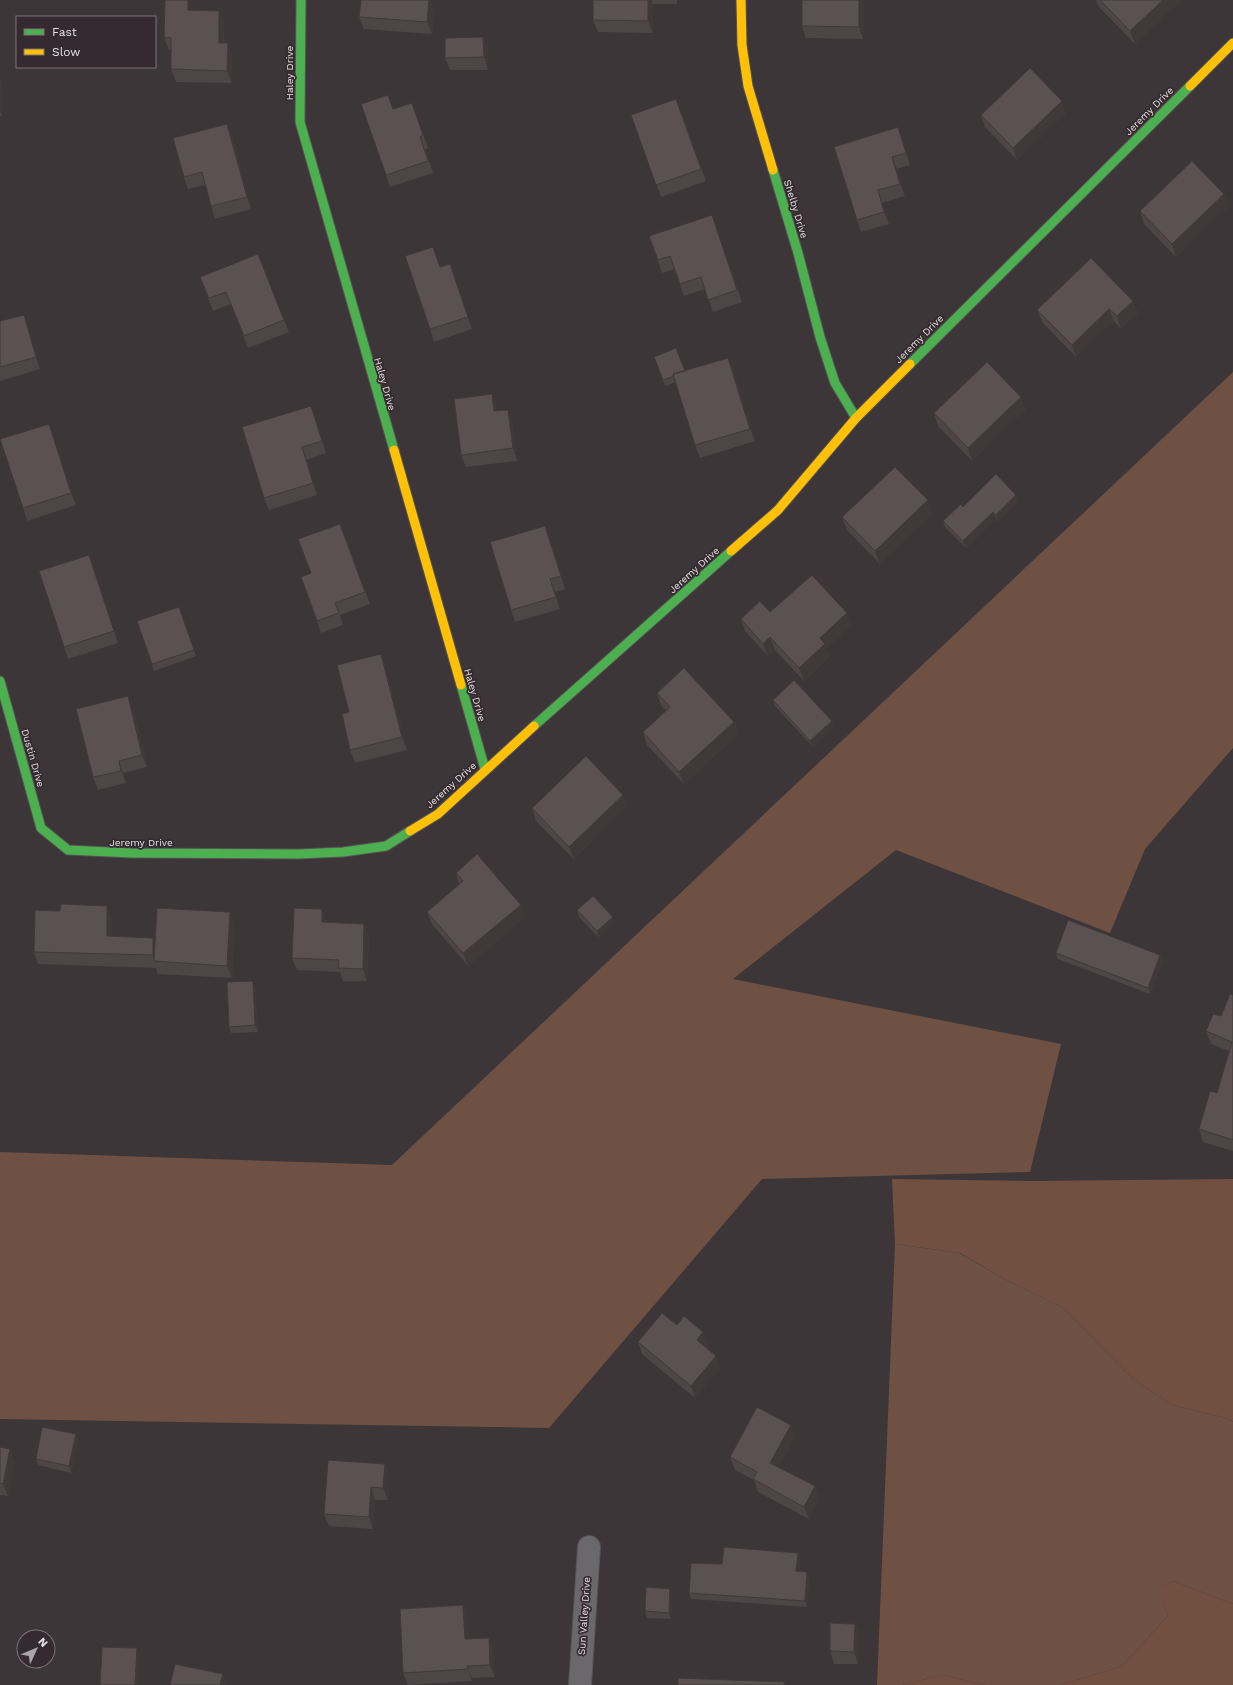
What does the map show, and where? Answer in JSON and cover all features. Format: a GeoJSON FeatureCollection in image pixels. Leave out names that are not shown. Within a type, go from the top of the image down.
{"type":"FeatureCollection","features":[{"type":"Feature","properties":{"kind":"street","name":"Haley Drive"},"geometry":{"type":"LineString","coordinates":[[301,0],[300,122],[485,769]]}},
{"type":"Feature","properties":{"kind":"street","name":"Shelby Drive"},"geometry":{"type":"LineString","coordinates":[[741,0],[742,45],[748,86],[798,253],[820,337],[836,383],[856,418]]}},
{"type":"Feature","properties":{"kind":"street","name":"Jeremy Drive"},"geometry":{"type":"LineString","coordinates":[[50,837],[68,850],[131,853],[299,854],[343,852],[386,846],[438,814],[485,769],[778,510],[856,418],[1233,43]]}},
{"type":"Feature","properties":{"kind":"street","name":"Dustin Drive"},"geometry":{"type":"LineString","coordinates":[[0,681],[41,828],[50,837]]}},
{"type":"Feature","properties":{"kind":"street","name":"Sun Valley Drive"},"geometry":{"type":"LineString","coordinates":[[580,1685],[589,1546]]}},
{"type":"Feature","properties":{"kind":"shaded area"},"geometry":{"type":"Polygon","coordinates":[[[1233,372],[1233,748],[1145,849],[1110,933],[896,850],[733,979],[1061,1044],[1030,1172],[762,1179],[549,1428],[0,1419],[0,1152],[392,1165],[1233,372]]]}},
{"type":"Feature","properties":{"kind":"shaded area"},"geometry":{"type":"Polygon","coordinates":[[[892,1179],[1029,1181],[1233,1179],[1233,1422],[1226,1418],[1172,1405],[1133,1379],[1062,1307],[1004,1279],[960,1253],[895,1244],[892,1179]]]}},
{"type":"Feature","properties":{"kind":"shaded area"},"geometry":{"type":"Polygon","coordinates":[[[895,1244],[959,1253],[1004,1279],[1062,1307],[1133,1379],[1172,1405],[1226,1418],[1233,1422],[1233,1604],[1173,1581],[1159,1588],[1168,1616],[1122,1666],[1061,1685],[985,1685],[942,1675],[902,1685],[877,1685],[895,1244]]]}},
{"type":"Feature","properties":{"kind":"shaded area"},"geometry":{"type":"Polygon","coordinates":[[[1173,1581],[1233,1604],[1233,1685],[1061,1685],[1122,1666],[1168,1616],[1158,1588],[1173,1581]]]}},
{"type":"Feature","properties":{"kind":"shaded area"},"geometry":{"type":"Polygon","coordinates":[[[942,1675],[985,1685],[902,1685],[942,1675]]]}},
{"type":"Feature","properties":{"kind":"building"},"geometry":{"type":"Polygon","coordinates":[[[165,0],[188,0],[188,10],[219,11],[219,43],[228,43],[227,71],[171,69],[171,38],[164,37],[165,0]]]}},
{"type":"Feature","properties":{"kind":"building"},"geometry":{"type":"Polygon","coordinates":[[[361,0],[429,0],[427,22],[359,17],[361,0]]]}},
{"type":"Feature","properties":{"kind":"building"},"geometry":{"type":"Polygon","coordinates":[[[593,0],[648,0],[648,21],[593,20],[593,0]]]}},
{"type":"Feature","properties":{"kind":"building"},"geometry":{"type":"Polygon","coordinates":[[[802,0],[859,0],[859,27],[802,26],[802,0]]]}},
{"type":"Feature","properties":{"kind":"building"},"geometry":{"type":"Polygon","coordinates":[[[1100,0],[1163,0],[1130,31],[1100,0]]]}},
{"type":"Feature","properties":{"kind":"building"},"geometry":{"type":"Polygon","coordinates":[[[483,37],[484,57],[445,58],[445,38],[483,37]]]}},
{"type":"Feature","properties":{"kind":"building"},"geometry":{"type":"Polygon","coordinates":[[[1030,68],[1062,101],[1013,148],[981,115],[1030,68]]]}},
{"type":"Feature","properties":{"kind":"building"},"geometry":{"type":"Polygon","coordinates":[[[0,81],[1,81],[0,103],[0,81]]]}},
{"type":"Feature","properties":{"kind":"building"},"geometry":{"type":"Polygon","coordinates":[[[388,95],[393,109],[412,103],[423,135],[420,137],[428,161],[386,175],[361,104],[388,95]]]}},
{"type":"Feature","properties":{"kind":"building"},"geometry":{"type":"Polygon","coordinates":[[[676,99],[701,169],[656,185],[631,115],[676,99]]]}},
{"type":"Feature","properties":{"kind":"building"},"geometry":{"type":"Polygon","coordinates":[[[227,124],[247,197],[211,206],[202,172],[184,177],[173,138],[227,124]]]}},
{"type":"Feature","properties":{"kind":"building"},"geometry":{"type":"Polygon","coordinates":[[[898,127],[906,153],[892,157],[900,184],[878,190],[884,212],[857,220],[834,147],[898,127]]]}},
{"type":"Feature","properties":{"kind":"building"},"geometry":{"type":"Polygon","coordinates":[[[1192,161],[1224,194],[1172,244],[1140,211],[1192,161]]]}},
{"type":"Feature","properties":{"kind":"building"},"geometry":{"type":"Polygon","coordinates":[[[712,215],[737,290],[708,300],[701,277],[680,284],[670,256],[658,260],[649,236],[712,215]]]}},
{"type":"Feature","properties":{"kind":"building"},"geometry":{"type":"Polygon","coordinates":[[[433,247],[440,267],[450,264],[468,317],[430,329],[405,256],[433,247]]]}},
{"type":"Feature","properties":{"kind":"building"},"geometry":{"type":"Polygon","coordinates":[[[258,254],[284,320],[244,336],[226,292],[209,298],[200,277],[258,254]]]}},
{"type":"Feature","properties":{"kind":"building"},"geometry":{"type":"Polygon","coordinates":[[[1091,258],[1133,301],[1117,316],[1109,309],[1072,345],[1037,310],[1091,258]]]}},
{"type":"Feature","properties":{"kind":"building"},"geometry":{"type":"Polygon","coordinates":[[[24,315],[36,357],[0,367],[0,321],[24,315]]]}},
{"type":"Feature","properties":{"kind":"building"},"geometry":{"type":"Polygon","coordinates":[[[676,348],[685,371],[673,374],[674,376],[663,380],[654,357],[676,348]]]}},
{"type":"Feature","properties":{"kind":"building"},"geometry":{"type":"Polygon","coordinates":[[[728,358],[750,429],[695,445],[673,374],[728,358]]]}},
{"type":"Feature","properties":{"kind":"building"},"geometry":{"type":"Polygon","coordinates":[[[987,362],[1021,397],[968,448],[934,413],[987,362]]]}},
{"type":"Feature","properties":{"kind":"building"},"geometry":{"type":"Polygon","coordinates":[[[492,394],[494,411],[508,410],[513,448],[461,455],[454,399],[492,394]]]}},
{"type":"Feature","properties":{"kind":"building"},"geometry":{"type":"Polygon","coordinates":[[[311,406],[322,441],[302,447],[313,483],[264,498],[242,427],[311,406]]]}},
{"type":"Feature","properties":{"kind":"building"},"geometry":{"type":"Polygon","coordinates":[[[49,424],[71,493],[23,508],[0,439],[49,424]]]}},
{"type":"Feature","properties":{"kind":"building"},"geometry":{"type":"Polygon","coordinates":[[[895,467],[928,500],[875,551],[842,517],[895,467]]]}},
{"type":"Feature","properties":{"kind":"building"},"geometry":{"type":"Polygon","coordinates":[[[996,474],[1016,495],[996,515],[993,512],[963,541],[943,521],[961,504],[963,507],[996,474]]]}},
{"type":"Feature","properties":{"kind":"building"},"geometry":{"type":"Polygon","coordinates":[[[340,524],[365,592],[335,603],[339,613],[317,621],[301,577],[311,573],[298,539],[340,524]]]}},
{"type":"Feature","properties":{"kind":"building"},"geometry":{"type":"Polygon","coordinates":[[[545,526],[561,576],[550,579],[556,597],[511,610],[490,542],[545,526]]]}},
{"type":"Feature","properties":{"kind":"building"},"geometry":{"type":"Polygon","coordinates":[[[89,555],[114,631],[64,647],[39,571],[89,555]]]}},
{"type":"Feature","properties":{"kind":"building"},"geometry":{"type":"Polygon","coordinates":[[[812,575],[847,613],[820,638],[825,644],[799,668],[770,637],[763,644],[741,619],[760,601],[770,612],[812,575]]]}},
{"type":"Feature","properties":{"kind":"building"},"geometry":{"type":"Polygon","coordinates":[[[179,607],[194,650],[152,664],[137,621],[179,607]]]}},
{"type":"Feature","properties":{"kind":"building"},"geometry":{"type":"Polygon","coordinates":[[[381,654],[402,737],[350,750],[342,714],[349,712],[337,665],[381,654]]]}},
{"type":"Feature","properties":{"kind":"building"},"geometry":{"type":"Polygon","coordinates":[[[684,668],[734,722],[679,772],[643,732],[670,707],[657,693],[684,668]]]}},
{"type":"Feature","properties":{"kind":"building"},"geometry":{"type":"Polygon","coordinates":[[[794,680],[832,721],[810,741],[773,700],[794,680]]]}},
{"type":"Feature","properties":{"kind":"building"},"geometry":{"type":"Polygon","coordinates":[[[128,696],[142,755],[119,761],[121,771],[93,777],[76,709],[128,696]]]}},
{"type":"Feature","properties":{"kind":"building"},"geometry":{"type":"Polygon","coordinates":[[[586,756],[623,795],[569,847],[532,808],[586,756]]]}},
{"type":"Feature","properties":{"kind":"building"},"geometry":{"type":"Polygon","coordinates":[[[477,854],[521,905],[463,953],[427,912],[463,881],[456,873],[477,854]]]}},
{"type":"Feature","properties":{"kind":"building"},"geometry":{"type":"Polygon","coordinates":[[[593,896],[613,917],[597,931],[577,910],[593,896]]]}},
{"type":"Feature","properties":{"kind":"building"},"geometry":{"type":"Polygon","coordinates":[[[61,904],[107,906],[107,936],[153,938],[153,955],[34,952],[35,910],[60,911],[61,904]]]}},
{"type":"Feature","properties":{"kind":"building"},"geometry":{"type":"Polygon","coordinates":[[[157,908],[230,912],[227,966],[154,961],[157,908]]]}},
{"type":"Feature","properties":{"kind":"building"},"geometry":{"type":"Polygon","coordinates":[[[294,908],[322,909],[322,922],[364,924],[363,969],[338,968],[339,960],[292,958],[294,908]]]}},
{"type":"Feature","properties":{"kind":"building"},"geometry":{"type":"Polygon","coordinates":[[[1068,920],[1160,955],[1148,988],[1056,953],[1068,920]]]}},
{"type":"Feature","properties":{"kind":"building"},"geometry":{"type":"Polygon","coordinates":[[[253,981],[255,1025],[229,1027],[227,982],[253,981]]]}},
{"type":"Feature","properties":{"kind":"building"},"geometry":{"type":"Polygon","coordinates":[[[1230,994],[1233,995],[1233,1140],[1199,1129],[1210,1091],[1217,1093],[1232,1042],[1206,1031],[1213,1014],[1221,1016],[1230,994]]]}},
{"type":"Feature","properties":{"kind":"building"},"geometry":{"type":"Polygon","coordinates":[[[662,1313],[677,1325],[684,1316],[703,1332],[697,1340],[716,1356],[691,1386],[638,1342],[662,1313]]]}},
{"type":"Feature","properties":{"kind":"building"},"geometry":{"type":"Polygon","coordinates":[[[757,1407],[791,1425],[770,1463],[815,1486],[804,1507],[753,1479],[757,1472],[730,1457],[757,1407]]]}},
{"type":"Feature","properties":{"kind":"building"},"geometry":{"type":"Polygon","coordinates":[[[42,1427],[76,1434],[69,1466],[36,1459],[42,1427]]]}},
{"type":"Feature","properties":{"kind":"building"},"geometry":{"type":"Polygon","coordinates":[[[0,1447],[10,1449],[3,1484],[0,1483],[0,1447]]]}},
{"type":"Feature","properties":{"kind":"building"},"geometry":{"type":"Polygon","coordinates":[[[328,1460],[385,1464],[383,1488],[371,1487],[369,1517],[324,1514],[328,1460]]]}},
{"type":"Feature","properties":{"kind":"building"},"geometry":{"type":"Polygon","coordinates":[[[724,1547],[798,1553],[796,1571],[807,1572],[805,1601],[689,1593],[691,1563],[722,1564],[724,1547]]]}},
{"type":"Feature","properties":{"kind":"building"},"geometry":{"type":"Polygon","coordinates":[[[646,1587],[670,1589],[669,1613],[645,1611],[646,1587]]]}},
{"type":"Feature","properties":{"kind":"building"},"geometry":{"type":"Polygon","coordinates":[[[463,1605],[465,1639],[489,1638],[490,1665],[467,1666],[468,1669],[403,1673],[400,1609],[463,1605]]]}},
{"type":"Feature","properties":{"kind":"building"},"geometry":{"type":"Polygon","coordinates":[[[830,1623],[855,1624],[854,1652],[830,1651],[830,1623]]]}},
{"type":"Feature","properties":{"kind":"building"},"geometry":{"type":"Polygon","coordinates":[[[102,1647],[137,1648],[135,1685],[100,1685],[102,1647]]]}},
{"type":"Feature","properties":{"kind":"building"},"geometry":{"type":"Polygon","coordinates":[[[175,1664],[223,1674],[220,1685],[170,1685],[175,1664]]]}},
{"type":"Feature","properties":{"kind":"building"},"geometry":{"type":"Polygon","coordinates":[[[678,1678],[785,1682],[784,1685],[678,1685],[678,1678]]]}},
{"type":"Feature","properties":{"kind":"traffic: fast"},"geometry":{"type":"LineString","coordinates":[[301,0],[300,122],[394,450]]}},
{"type":"Feature","properties":{"kind":"traffic: fast"},"geometry":{"type":"LineString","coordinates":[[910,364],[1190,86]]}},
{"type":"Feature","properties":{"kind":"traffic: fast"},"geometry":{"type":"LineString","coordinates":[[773,170],[798,253],[820,337],[835,383],[856,418]]}},
{"type":"Feature","properties":{"kind":"traffic: fast"},"geometry":{"type":"LineString","coordinates":[[534,726],[731,551]]}},
{"type":"Feature","properties":{"kind":"traffic: fast"},"geometry":{"type":"LineString","coordinates":[[0,681],[41,828],[68,850],[131,853],[299,854],[343,852],[386,846],[410,831]]}},
{"type":"Feature","properties":{"kind":"traffic: fast"},"geometry":{"type":"LineString","coordinates":[[461,685],[485,769]]}},
{"type":"Feature","properties":{"kind":"traffic: slow"},"geometry":{"type":"LineString","coordinates":[[741,0],[742,45],[748,86],[773,170]]}},
{"type":"Feature","properties":{"kind":"traffic: slow"},"geometry":{"type":"LineString","coordinates":[[1190,86],[1233,43]]}},
{"type":"Feature","properties":{"kind":"traffic: slow"},"geometry":{"type":"LineString","coordinates":[[731,551],[778,510],[856,418],[910,364]]}},
{"type":"Feature","properties":{"kind":"traffic: slow"},"geometry":{"type":"LineString","coordinates":[[394,450],[461,685]]}},
{"type":"Feature","properties":{"kind":"traffic: slow"},"geometry":{"type":"LineString","coordinates":[[410,831],[438,814],[534,726]]}}]}
